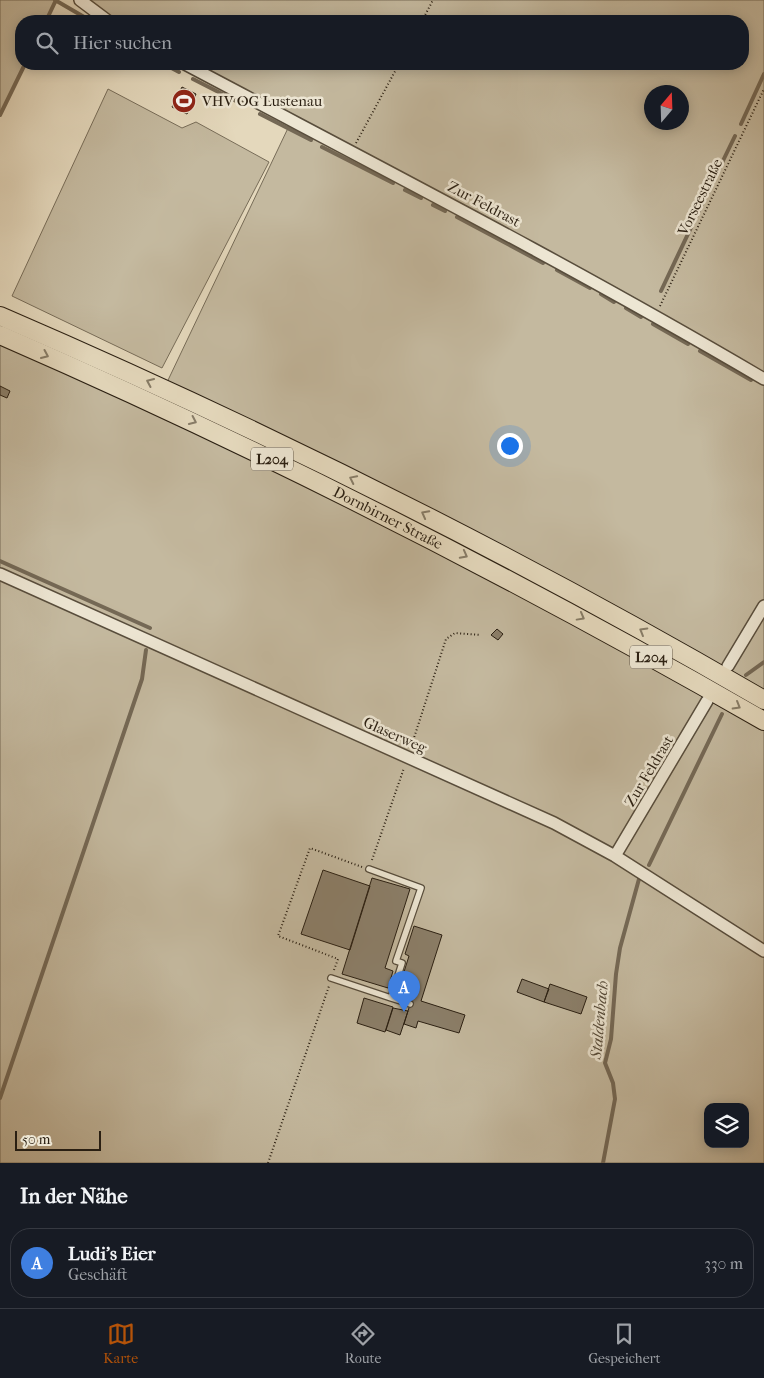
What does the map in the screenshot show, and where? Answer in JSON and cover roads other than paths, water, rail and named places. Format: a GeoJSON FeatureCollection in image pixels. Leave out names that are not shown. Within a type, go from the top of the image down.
{"type":"FeatureCollection","features":[{"type":"Feature","properties":{"kind":"main road","name":"Dornbirner Straße"},"geometry":{"type":"LineString","coordinates":[[0,316],[162,387],[397,500],[635,626],[764,700]]}},
{"type":"Feature","properties":{"kind":"main road","name":"Dornbirner Straße"},"geometry":{"type":"LineString","coordinates":[[0,335],[178,415],[386,515],[583,619],[764,721]]}},
{"type":"Feature","properties":{"kind":"street"},"geometry":{"type":"LineString","coordinates":[[80,0],[100,15]]}},
{"type":"Feature","properties":{"kind":"street","name":"Zur Feldrast"},"geometry":{"type":"LineString","coordinates":[[196,70],[514,237],[656,315],[764,379]]}},
{"type":"Feature","properties":{"kind":"street","name":"Glaserweg"},"geometry":{"type":"LineString","coordinates":[[0,574],[554,823],[615,856],[764,951]]}},
{"type":"Feature","properties":{"kind":"street"},"geometry":{"type":"LineString","coordinates":[[728,666],[764,606]]}},
{"type":"Feature","properties":{"kind":"street","name":"Zur Feldrast"},"geometry":{"type":"LineString","coordinates":[[615,856],[707,701]]}},
{"type":"Feature","properties":{"kind":"lane"},"geometry":{"type":"LineString","coordinates":[[369,870],[421,888],[396,961],[402,963],[391,998]]}},
{"type":"Feature","properties":{"kind":"lane"},"geometry":{"type":"LineString","coordinates":[[332,978],[410,1004]]}},
{"type":"Feature","properties":{"kind":"waterway"},"geometry":{"type":"LineString","coordinates":[[55,0],[81,15]]}},
{"type":"Feature","properties":{"kind":"waterway"},"geometry":{"type":"LineString","coordinates":[[49,15],[56,0]]}},
{"type":"Feature","properties":{"kind":"waterway"},"geometry":{"type":"LineString","coordinates":[[0,115],[22,70]]}},
{"type":"Feature","properties":{"kind":"waterway"},"geometry":{"type":"LineString","coordinates":[[175,70],[179,72]]}},
{"type":"Feature","properties":{"kind":"waterway"},"geometry":{"type":"LineString","coordinates":[[741,124],[764,74]]}},
{"type":"Feature","properties":{"kind":"waterway"},"geometry":{"type":"LineString","coordinates":[[193,79],[238,102]]}},
{"type":"Feature","properties":{"kind":"waterway"},"geometry":{"type":"LineString","coordinates":[[260,114],[311,140]]}},
{"type":"Feature","properties":{"kind":"waterway"},"geometry":{"type":"LineString","coordinates":[[718,171],[735,136]]}},
{"type":"Feature","properties":{"kind":"waterway"},"geometry":{"type":"LineString","coordinates":[[322,147],[393,183]]}},
{"type":"Feature","properties":{"kind":"waterway"},"geometry":{"type":"LineString","coordinates":[[661,291],[714,179]]}},
{"type":"Feature","properties":{"kind":"waterway"},"geometry":{"type":"LineString","coordinates":[[405,190],[421,198]]}},
{"type":"Feature","properties":{"kind":"waterway"},"geometry":{"type":"LineString","coordinates":[[433,205],[445,211]]}},
{"type":"Feature","properties":{"kind":"waterway"},"geometry":{"type":"LineString","coordinates":[[457,217],[543,263]]}},
{"type":"Feature","properties":{"kind":"waterway"},"geometry":{"type":"LineString","coordinates":[[557,270],[590,288]]}},
{"type":"Feature","properties":{"kind":"waterway"},"geometry":{"type":"LineString","coordinates":[[601,294],[614,302]]}},
{"type":"Feature","properties":{"kind":"waterway"},"geometry":{"type":"LineString","coordinates":[[626,308],[641,317]]}},
{"type":"Feature","properties":{"kind":"waterway"},"geometry":{"type":"LineString","coordinates":[[653,324],[688,344]]}},
{"type":"Feature","properties":{"kind":"waterway"},"geometry":{"type":"LineString","coordinates":[[700,351],[751,380]]}},
{"type":"Feature","properties":{"kind":"waterway"},"geometry":{"type":"LineString","coordinates":[[0,561],[150,628]]}},
{"type":"Feature","properties":{"kind":"waterway"},"geometry":{"type":"LineString","coordinates":[[0,1098],[142,679],[146,650]]}},
{"type":"Feature","properties":{"kind":"waterway","name":"Staldenbach"},"geometry":{"type":"LineString","coordinates":[[746,675],[764,662]]}},
{"type":"Feature","properties":{"kind":"waterway","name":"Staldenbach"},"geometry":{"type":"LineString","coordinates":[[649,865],[722,714]]}},
{"type":"Feature","properties":{"kind":"waterway","name":"Staldenbach"},"geometry":{"type":"LineString","coordinates":[[603,1163],[615,1099],[613,1083],[605,1063],[611,1039],[616,974],[620,948],[639,879]]}},
{"type":"Feature","properties":{"kind":"place","name":"VHV OG Lustenau"},"geometry":{"type":"Point","coordinates":[184,101]}},
{"type":"Feature","properties":{"kind":"place","name":"Ludi's Eier"},"geometry":{"type":"Point","coordinates":[404,1012]}}]}
